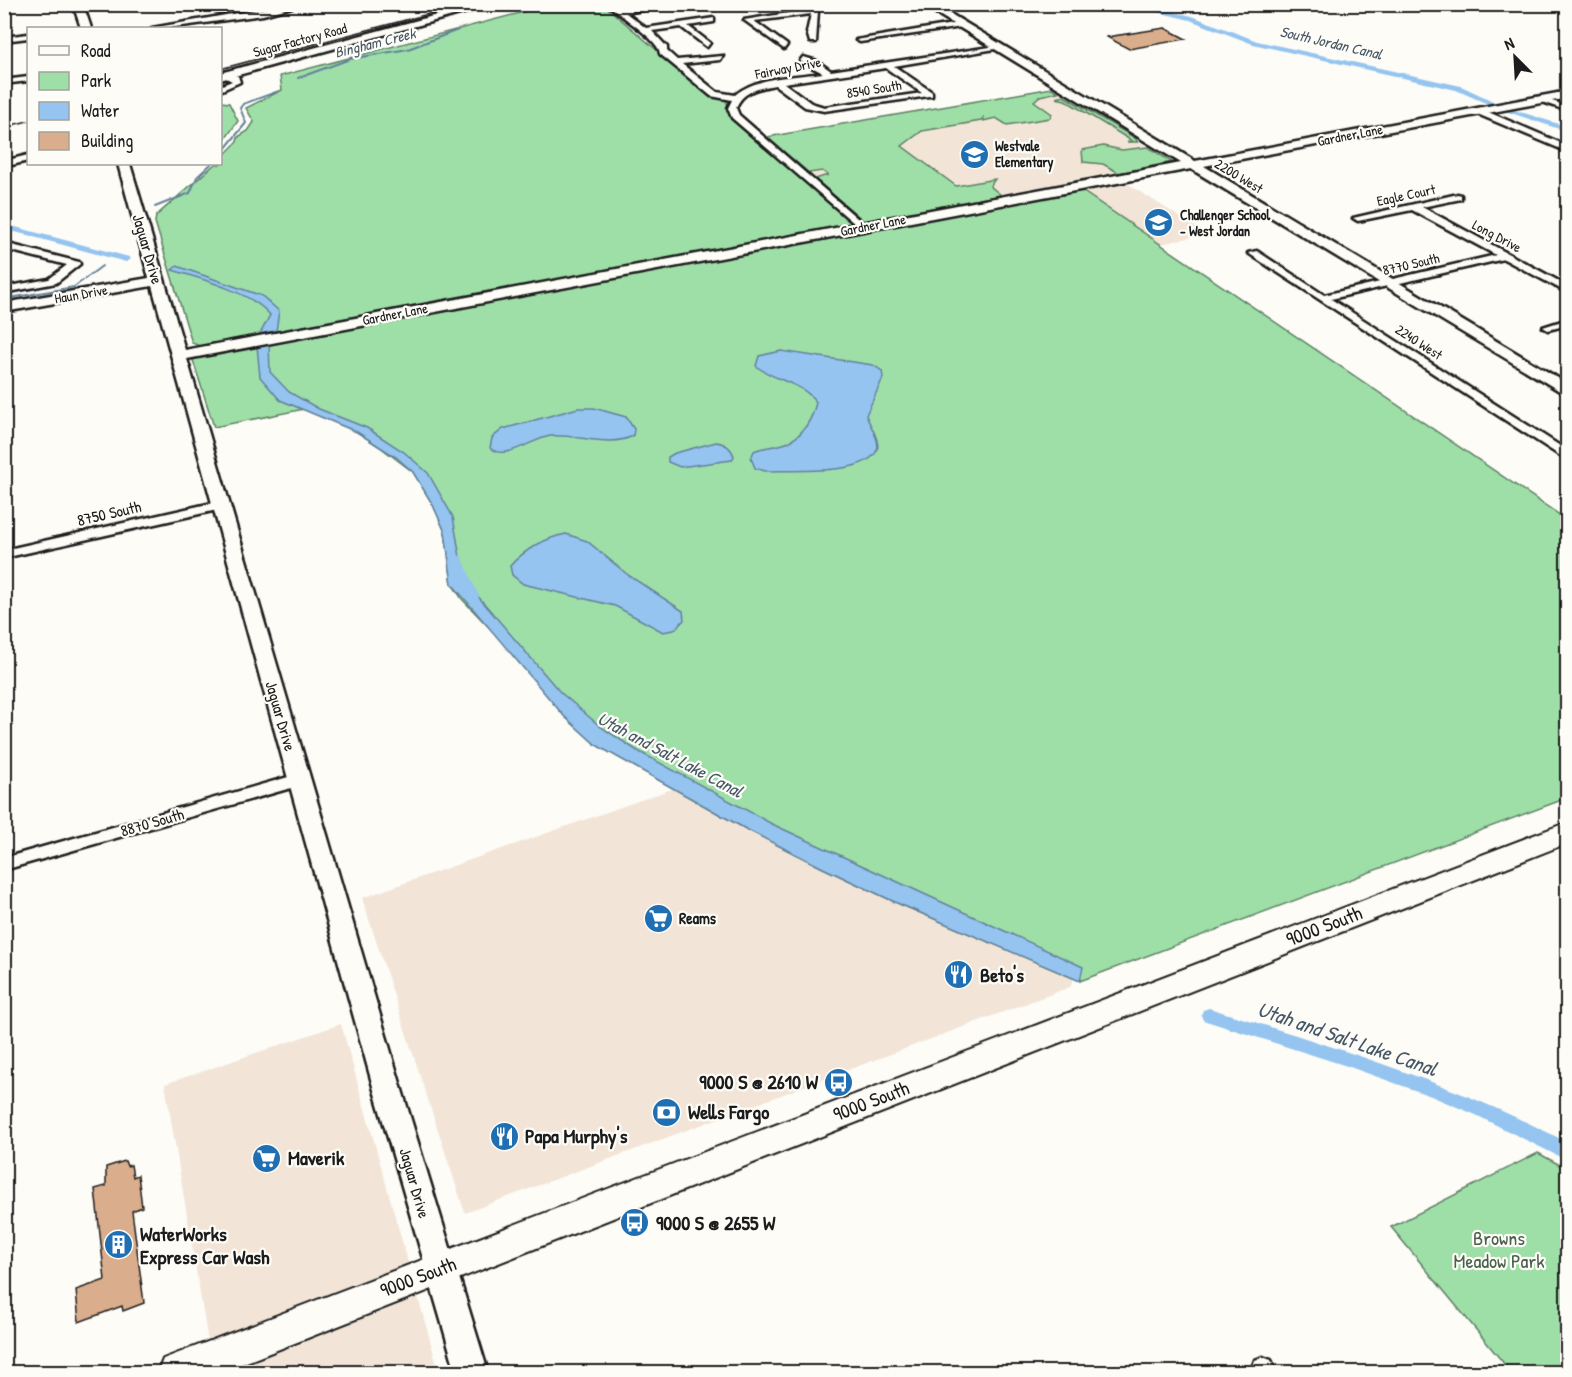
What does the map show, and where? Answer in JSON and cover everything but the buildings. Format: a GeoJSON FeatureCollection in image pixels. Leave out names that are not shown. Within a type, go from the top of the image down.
{"type":"FeatureCollection","features":[{"type":"Feature","properties":{"kind":"main road","name":"9000 South"},"geometry":{"type":"LineString","coordinates":[[176,1372],[1568,832]]}},
{"type":"Feature","properties":{"kind":"street"},"geometry":{"type":"LineString","coordinates":[[78,4],[85,27]]}},
{"type":"Feature","properties":{"kind":"street"},"geometry":{"type":"LineString","coordinates":[[163,27],[300,4]]}},
{"type":"Feature","properties":{"kind":"street","name":"Sugar Factory Road"},"geometry":{"type":"LineString","coordinates":[[224,76],[491,4]]}},
{"type":"Feature","properties":{"kind":"street"},"geometry":{"type":"LineString","coordinates":[[611,4],[657,39],[664,49],[663,52],[672,61],[720,58]]}},
{"type":"Feature","properties":{"kind":"street"},"geometry":{"type":"LineString","coordinates":[[619,12],[673,4]]}},
{"type":"Feature","properties":{"kind":"street","name":"2200 West"},"geometry":{"type":"LineString","coordinates":[[926,4],[1568,391]]}},
{"type":"Feature","properties":{"kind":"street"},"geometry":{"type":"LineString","coordinates":[[1552,4],[1568,10]]}},
{"type":"Feature","properties":{"kind":"street"},"geometry":{"type":"LineString","coordinates":[[228,8],[232,17]]}},
{"type":"Feature","properties":{"kind":"street"},"geometry":{"type":"LineString","coordinates":[[784,47],[748,20],[811,8],[815,19],[811,32],[813,40]]}},
{"type":"Feature","properties":{"kind":"street"},"geometry":{"type":"LineString","coordinates":[[644,30],[711,20]]}},
{"type":"Feature","properties":{"kind":"street"},"geometry":{"type":"LineString","coordinates":[[682,24],[707,45]]}},
{"type":"Feature","properties":{"kind":"street"},"geometry":{"type":"LineString","coordinates":[[860,40],[959,25]]}},
{"type":"Feature","properties":{"kind":"street"},"geometry":{"type":"LineString","coordinates":[[4,39],[27,36]]}},
{"type":"Feature","properties":{"kind":"street","name":"Fairway Drive"},"geometry":{"type":"LineString","coordinates":[[736,98],[750,89],[777,82],[997,48]]}},
{"type":"Feature","properties":{"kind":"street"},"geometry":{"type":"LineString","coordinates":[[803,59],[830,74]]}},
{"type":"Feature","properties":{"kind":"street"},"geometry":{"type":"LineString","coordinates":[[677,62],[714,94],[736,98],[732,108],[735,116],[862,227]]}},
{"type":"Feature","properties":{"kind":"street","name":"8540 South"},"geometry":{"type":"LineString","coordinates":[[777,82],[808,105],[824,109],[929,94],[887,65]]}},
{"type":"Feature","properties":{"kind":"street"},"geometry":{"type":"LineString","coordinates":[[222,88],[236,82],[235,78],[224,76]]}},
{"type":"Feature","properties":{"kind":"street"},"geometry":{"type":"LineString","coordinates":[[4,82],[27,79]]}},
{"type":"Feature","properties":{"kind":"street","name":"Gardner Lane"},"geometry":{"type":"LineString","coordinates":[[178,356],[1568,94]]}},
{"type":"Feature","properties":{"kind":"street"},"geometry":{"type":"LineString","coordinates":[[1542,99],[1568,109]]}},
{"type":"Feature","properties":{"kind":"street"},"geometry":{"type":"LineString","coordinates":[[1478,111],[1568,149]]}},
{"type":"Feature","properties":{"kind":"street"},"geometry":{"type":"LineString","coordinates":[[4,164],[27,158]]}},
{"type":"Feature","properties":{"kind":"street","name":"Jaguar Drive"},"geometry":{"type":"LineString","coordinates":[[124,165],[299,780],[472,1372]]}},
{"type":"Feature","properties":{"kind":"street","name":"Eagle Court"},"geometry":{"type":"LineString","coordinates":[[1358,218],[1458,197]]}},
{"type":"Feature","properties":{"kind":"street","name":"Long Drive"},"geometry":{"type":"LineString","coordinates":[[1414,207],[1568,290]]}},
{"type":"Feature","properties":{"kind":"street"},"geometry":{"type":"LineString","coordinates":[[4,246],[75,264],[57,279],[4,290]]}},
{"type":"Feature","properties":{"kind":"street","name":"2240 West"},"geometry":{"type":"LineString","coordinates":[[1253,253],[1568,457]]}},
{"type":"Feature","properties":{"kind":"street","name":"8770 South"},"geometry":{"type":"LineString","coordinates":[[1323,298],[1505,256]]}},
{"type":"Feature","properties":{"kind":"street","name":"Haun Drive"},"geometry":{"type":"LineString","coordinates":[[4,308],[157,280]]}},
{"type":"Feature","properties":{"kind":"street"},"geometry":{"type":"LineString","coordinates":[[1548,327],[1568,322]]}},
{"type":"Feature","properties":{"kind":"street","name":"8750 South"},"geometry":{"type":"LineString","coordinates":[[4,554],[221,505]]}},
{"type":"Feature","properties":{"kind":"street","name":"8870 South"},"geometry":{"type":"LineString","coordinates":[[4,864],[299,780]]}},
{"type":"Feature","properties":{"kind":"shaded area","name":"Westvale Elementary"},"geometry":{"type":"Polygon","coordinates":[[[1052,88],[1172,162],[864,221],[767,137],[1052,88]]]}},
{"type":"Feature","properties":{"kind":"shaded area","name":"Challenger School - West Jordan"},"geometry":{"type":"Polygon","coordinates":[[[1125,182],[1206,234],[1161,244],[1080,190],[1125,182]]]}},
{"type":"Feature","properties":{"kind":"shaded area"},"geometry":{"type":"Polygon","coordinates":[[[672,789],[1076,973],[1070,987],[465,1213],[362,898],[672,789]]]}},
{"type":"Feature","properties":{"kind":"shaded area"},"geometry":{"type":"Polygon","coordinates":[[[341,1024],[439,1372],[213,1372],[165,1084],[341,1024]]]}},
{"type":"Feature","properties":{"kind":"green space"},"geometry":{"type":"Polygon","coordinates":[[[554,4],[604,5],[706,92],[726,99],[730,115],[853,224],[850,225],[1079,189],[1567,520],[1567,798],[1080,981],[897,903],[823,868],[744,828],[596,745],[564,716],[502,641],[462,599],[452,584],[445,532],[433,505],[413,472],[357,432],[304,409],[214,427],[192,357],[201,355],[200,346],[192,343],[155,222],[156,216],[214,165],[222,165],[222,157],[254,122],[246,108],[282,90],[280,76],[554,4]]]}},
{"type":"Feature","properties":{"kind":"green space"},"geometry":{"type":"Polygon","coordinates":[[[1052,88],[1058,92],[1040,96],[1034,101],[1052,114],[1050,118],[1007,125],[996,118],[983,121],[983,118],[981,121],[922,131],[902,146],[956,186],[995,179],[990,186],[1001,195],[864,221],[815,179],[828,175],[822,171],[809,173],[767,137],[1052,88]]]}},
{"type":"Feature","properties":{"kind":"green space"},"geometry":{"type":"Polygon","coordinates":[[[1064,96],[1135,138],[1138,142],[1127,142],[1132,141],[1065,100],[1056,98],[1064,96]]]}},
{"type":"Feature","properties":{"kind":"green space"},"geometry":{"type":"Polygon","coordinates":[[[222,102],[229,103],[238,121],[222,144],[222,102]]]}},
{"type":"Feature","properties":{"kind":"green space"},"geometry":{"type":"Polygon","coordinates":[[[1103,146],[1122,150],[1148,147],[1172,162],[1119,173],[1103,164],[1083,162],[1082,150],[1103,146]]]}},
{"type":"Feature","properties":{"kind":"green space","name":"Browns Meadow Park"},"geometry":{"type":"Polygon","coordinates":[[[1538,1153],[1567,1169],[1567,1372],[1511,1372],[1391,1227],[1538,1153]]]}},
{"type":"Feature","properties":{"kind":"water"},"geometry":{"type":"Polygon","coordinates":[[[177,266],[262,296],[279,311],[276,331],[260,334],[270,315],[262,307],[225,287],[172,270],[177,266]]]}},
{"type":"Feature","properties":{"kind":"water"},"geometry":{"type":"Polygon","coordinates":[[[269,344],[270,372],[289,392],[319,409],[367,428],[404,452],[428,473],[453,517],[464,580],[560,692],[601,727],[636,750],[772,824],[1083,967],[1080,981],[897,903],[823,868],[744,828],[596,745],[564,716],[452,584],[445,532],[433,505],[413,472],[396,457],[357,432],[280,400],[260,377],[257,346],[269,344]]]}},
{"type":"Feature","properties":{"kind":"water"},"geometry":{"type":"Polygon","coordinates":[[[781,351],[873,365],[882,371],[883,378],[866,415],[878,446],[870,459],[843,468],[826,470],[765,471],[755,468],[751,458],[754,451],[792,440],[802,432],[816,402],[803,390],[756,366],[759,356],[781,351]]]}},
{"type":"Feature","properties":{"kind":"water"},"geometry":{"type":"Polygon","coordinates":[[[578,408],[594,408],[626,417],[634,429],[633,436],[604,441],[551,436],[511,451],[496,452],[490,448],[492,438],[503,429],[578,408]]]}},
{"type":"Feature","properties":{"kind":"water"},"geometry":{"type":"Polygon","coordinates":[[[716,442],[725,444],[729,448],[734,456],[732,460],[680,467],[668,462],[668,457],[675,453],[716,442]]]}},
{"type":"Feature","properties":{"kind":"water"},"geometry":{"type":"Polygon","coordinates":[[[566,534],[587,541],[628,575],[683,611],[684,620],[674,630],[663,632],[615,606],[523,584],[512,575],[510,566],[528,550],[566,534]]]}},
{"type":"Feature","properties":{"kind":"waterway","name":"South Jordan Canal"},"geometry":{"type":"LineString","coordinates":[[1127,4],[1192,18],[1255,43],[1458,88],[1493,103]]}},
{"type":"Feature","properties":{"kind":"waterway","name":"Bingham Creek"},"geometry":{"type":"LineString","coordinates":[[298,78],[350,59],[408,49],[458,30]]}},
{"type":"Feature","properties":{"kind":"waterway","name":"Bingham Creek"},"geometry":{"type":"LineString","coordinates":[[222,153],[246,123],[240,108],[243,104],[279,91]]}},
{"type":"Feature","properties":{"kind":"waterway","name":"South Jordan Canal"},"geometry":{"type":"LineString","coordinates":[[1508,109],[1568,130]]}},
{"type":"Feature","properties":{"kind":"waterway","name":"Bingham Creek"},"geometry":{"type":"LineString","coordinates":[[155,207],[190,193],[197,177],[210,165]]}},
{"type":"Feature","properties":{"kind":"waterway","name":"Utah and Salt Lake Canal"},"geometry":{"type":"LineString","coordinates":[[4,226],[126,259]]}},
{"type":"Feature","properties":{"kind":"waterway","name":"Bingham Creek"},"geometry":{"type":"LineString","coordinates":[[4,299],[74,287],[102,266]]}},
{"type":"Feature","properties":{"kind":"waterway","name":"Utah and Salt Lake Canal"},"geometry":{"type":"LineString","coordinates":[[456,557],[473,597]]}},
{"type":"Feature","properties":{"kind":"waterway","name":"Utah and Salt Lake Canal"},"geometry":{"type":"LineString","coordinates":[[1209,1015],[1393,1074],[1438,1091],[1525,1130],[1568,1153]]}},
{"type":"Feature","properties":{"kind":"tram line"},"geometry":{"type":"LineString","coordinates":[[222,68],[466,4]]}},
{"type":"Feature","properties":{"kind":"tram line"},"geometry":{"type":"LineString","coordinates":[[4,127],[27,121]]}},
{"type":"Feature","properties":{"kind":"place","name":"Westvale Elementary"},"geometry":{"type":"Point","coordinates":[974,154]}},
{"type":"Feature","properties":{"kind":"place","name":"Challenger School - West Jordan"},"geometry":{"type":"Point","coordinates":[1159,223]}},
{"type":"Feature","properties":{"kind":"place","name":"Reams"},"geometry":{"type":"Point","coordinates":[658,918]}},
{"type":"Feature","properties":{"kind":"place","name":"Beto's"},"geometry":{"type":"Point","coordinates":[959,975]}},
{"type":"Feature","properties":{"kind":"place","name":"9000 S @ 2610 W"},"geometry":{"type":"Point","coordinates":[839,1082]}},
{"type":"Feature","properties":{"kind":"place","name":"Wells Fargo"},"geometry":{"type":"Point","coordinates":[667,1112]}},
{"type":"Feature","properties":{"kind":"place","name":"Papa Murphy's"},"geometry":{"type":"Point","coordinates":[504,1136]}},
{"type":"Feature","properties":{"kind":"place","name":"Maverik"},"geometry":{"type":"Point","coordinates":[267,1158]}},
{"type":"Feature","properties":{"kind":"place","name":"9000 S @ 2655 W"},"geometry":{"type":"Point","coordinates":[635,1223]}},
{"type":"Feature","properties":{"kind":"place","name":"WaterWorks Express Car Wash"},"geometry":{"type":"Point","coordinates":[119,1245]}}]}
